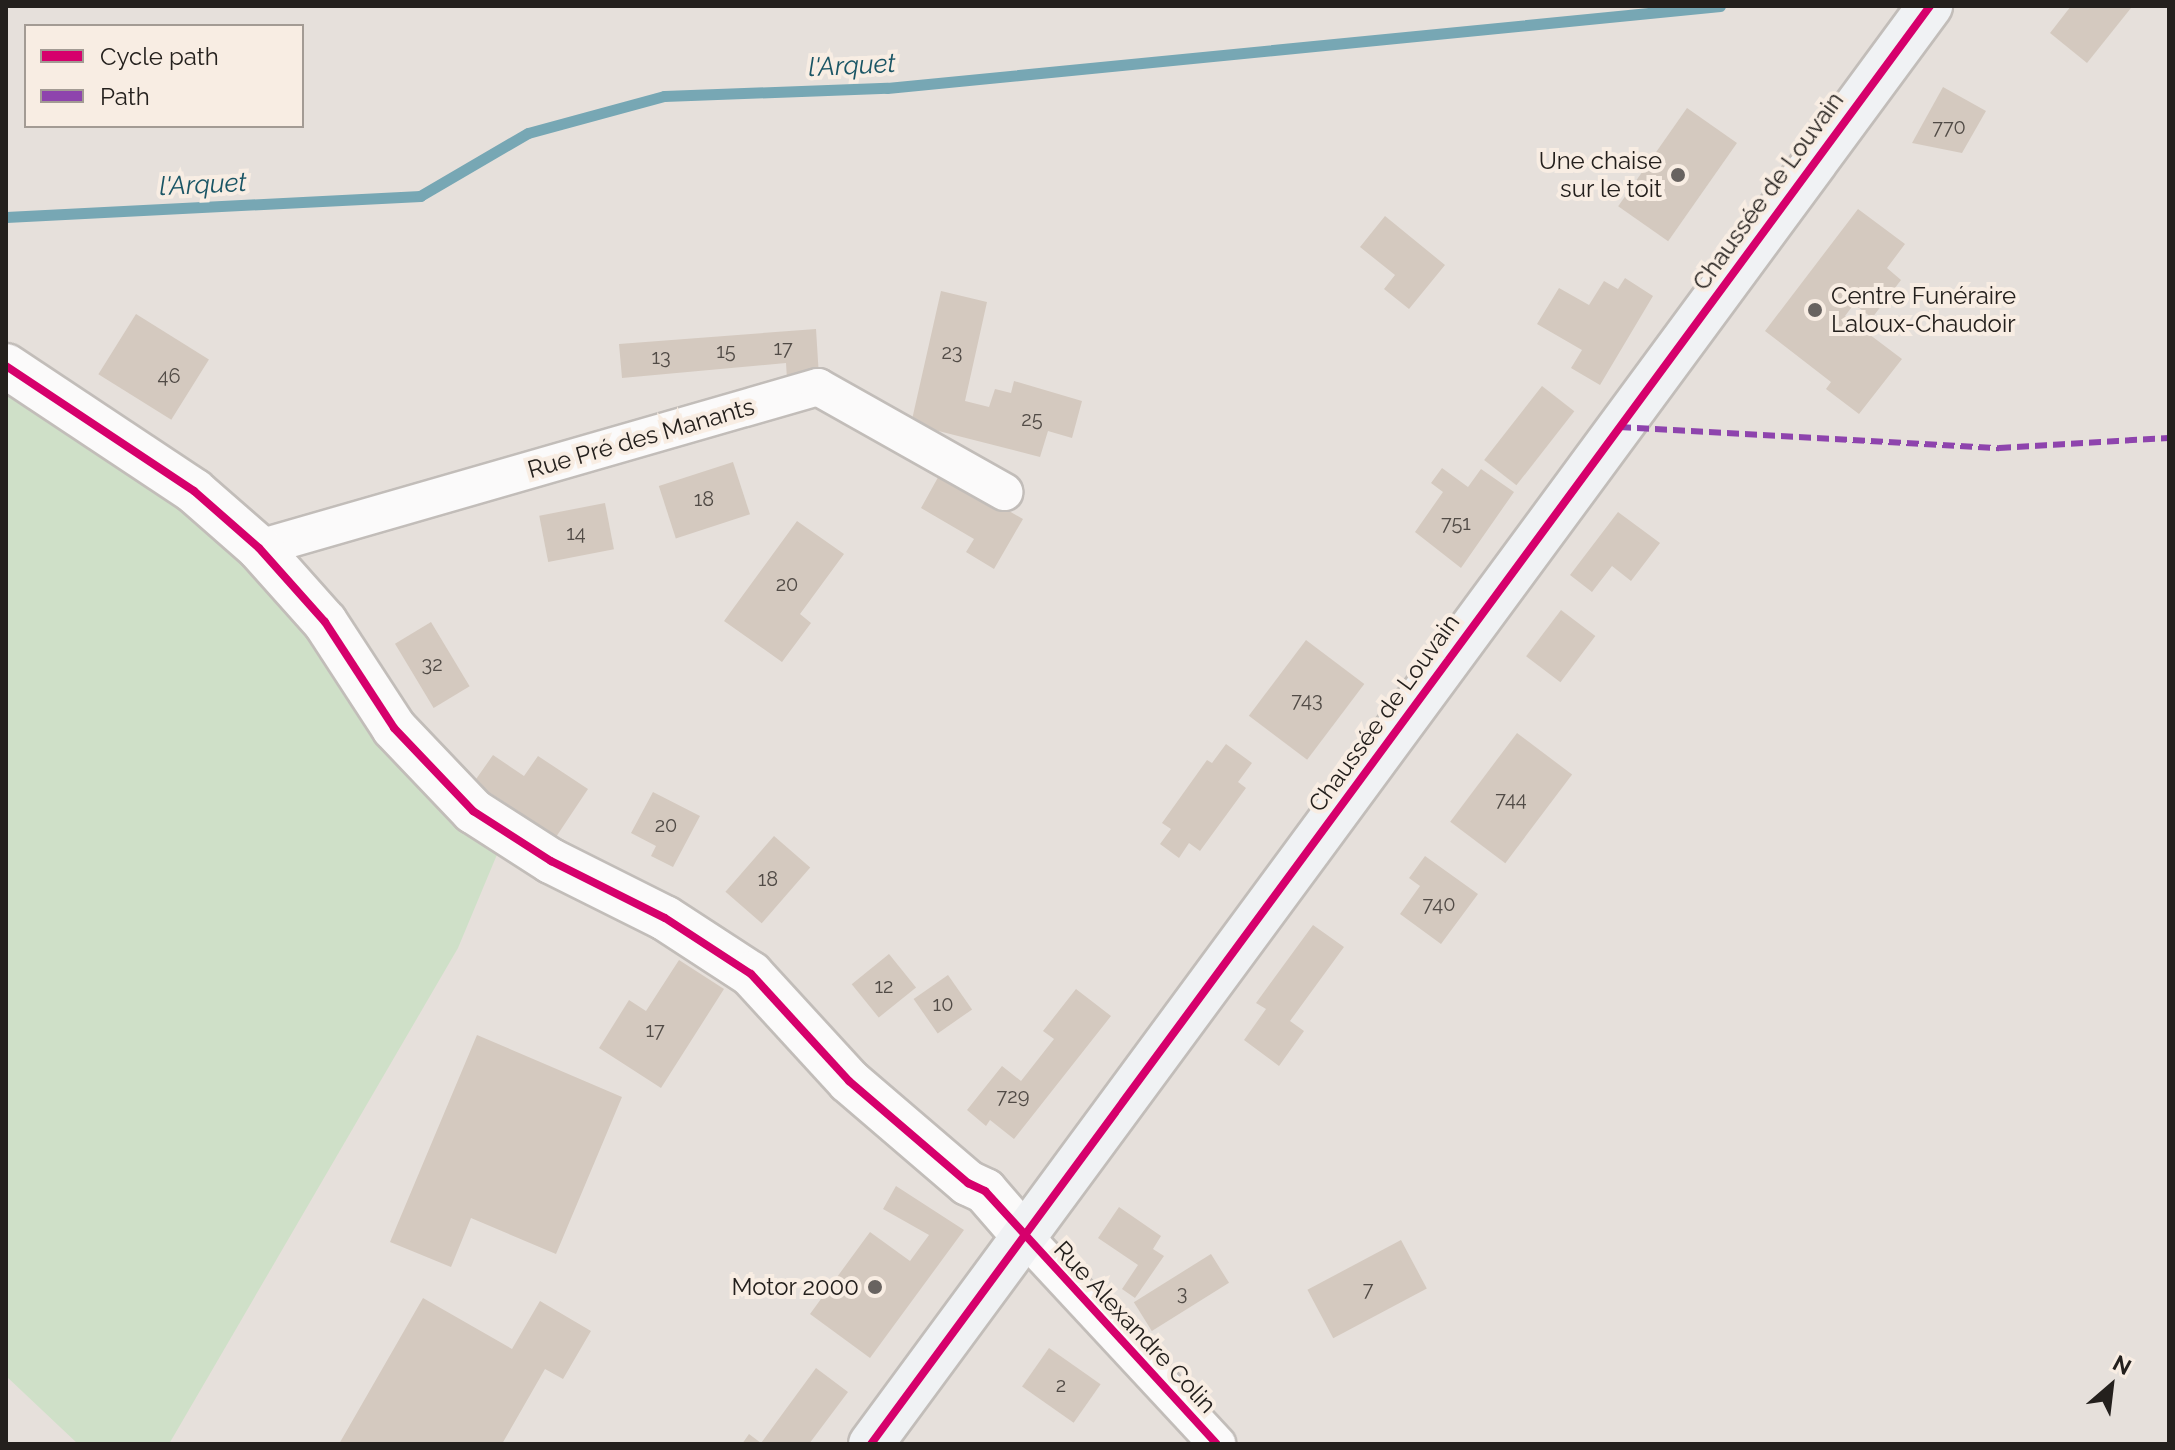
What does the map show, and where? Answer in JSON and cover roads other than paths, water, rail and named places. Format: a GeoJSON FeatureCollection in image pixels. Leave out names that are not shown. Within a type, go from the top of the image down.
{"type":"FeatureCollection","features":[{"type":"Feature","properties":{"kind":"main road","name":"Chaussée de Louvain"},"geometry":{"type":"LineString","coordinates":[[871,1444],[1930,6]]}},
{"type":"Feature","properties":{"kind":"street"},"geometry":{"type":"LineString","coordinates":[[6,366],[145,456],[259,548],[325,622],[394,728],[473,811],[551,861],[665,918],[751,974],[849,1081],[968,1183],[985,1191],[1024,1236]]}},
{"type":"Feature","properties":{"kind":"street","name":"Rue Pré des Manants"},"geometry":{"type":"LineString","coordinates":[[259,548],[818,387],[1004,492]]}},
{"type":"Feature","properties":{"kind":"street","name":"Rue Alexandre Colin"},"geometry":{"type":"LineString","coordinates":[[1024,1236],[1217,1444]]}},
{"type":"Feature","properties":{"kind":"waterway","name":"l'Arquet"},"geometry":{"type":"LineString","coordinates":[[6,217],[420,196],[528,133],[664,96],[887,88],[1720,6]]}},
{"type":"Feature","properties":{"kind":"place","name":"Une chaise sur le toit"},"geometry":{"type":"Point","coordinates":[1678,175]}},
{"type":"Feature","properties":{"kind":"place","name":"Centre Funéraire Laloux-Chaudoir"},"geometry":{"type":"Point","coordinates":[1815,310]}},
{"type":"Feature","properties":{"kind":"place","name":"Motor 2000"},"geometry":{"type":"Point","coordinates":[875,1287]}}]}
